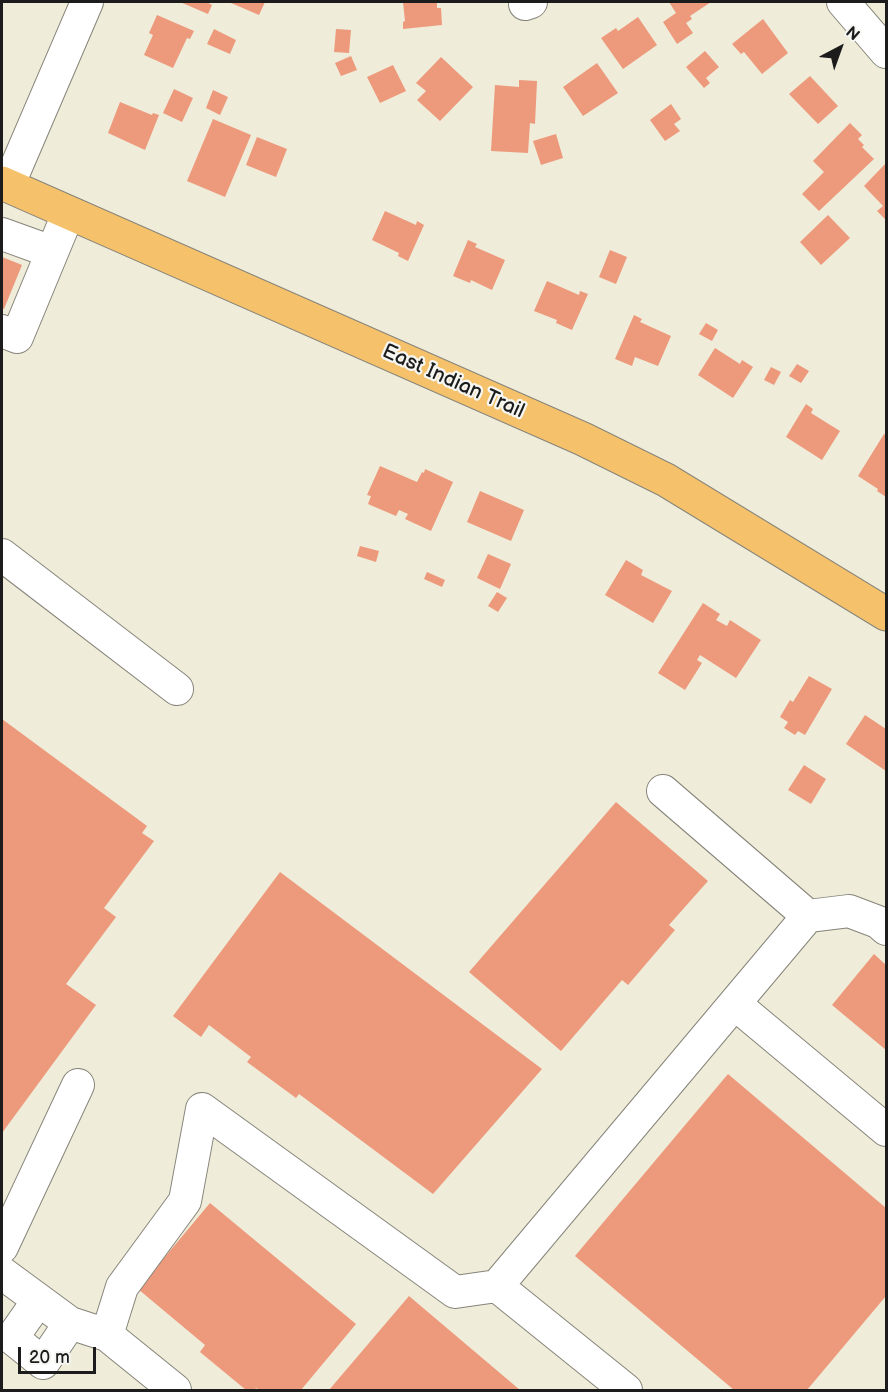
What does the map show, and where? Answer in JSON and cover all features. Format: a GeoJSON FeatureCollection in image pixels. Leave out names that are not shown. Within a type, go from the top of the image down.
{"type":"FeatureCollection","features":[{"type":"Feature","properties":{"kind":"main road","name":"East Indian Trail"},"geometry":{"type":"LineString","coordinates":[[5,185],[583,439],[666,480],[886,614]]}},
{"type":"Feature","properties":{"kind":"street"},"geometry":{"type":"LineString","coordinates":[[5,185],[87,2]]}},
{"type":"Feature","properties":{"kind":"street"},"geometry":{"type":"LineString","coordinates":[[843,2],[886,52]]}},
{"type":"Feature","properties":{"kind":"street"},"geometry":{"type":"LineString","coordinates":[[2,332],[17,337],[68,214]]}},
{"type":"Feature","properties":{"kind":"street"},"geometry":{"type":"LineString","coordinates":[[2,234],[52,252]]}},
{"type":"Feature","properties":{"kind":"street"},"geometry":{"type":"LineString","coordinates":[[2,555],[177,689]]}},
{"type":"Feature","properties":{"kind":"street"},"geometry":{"type":"LineString","coordinates":[[663,791],[808,916]]}},
{"type":"Feature","properties":{"kind":"street"},"geometry":{"type":"LineString","coordinates":[[107,1335],[122,1287],[185,1201],[202,1109],[455,1292],[497,1286],[808,916],[849,911],[878,922],[886,928]]}},
{"type":"Feature","properties":{"kind":"street"},"geometry":{"type":"LineString","coordinates":[[735,1004],[886,1130]]}},
{"type":"Feature","properties":{"kind":"street"},"geometry":{"type":"LineString","coordinates":[[2,1247],[78,1085]]}},
{"type":"Feature","properties":{"kind":"street"},"geometry":{"type":"LineString","coordinates":[[2,1273],[70,1323],[107,1335],[175,1390]]}},
{"type":"Feature","properties":{"kind":"street"},"geometry":{"type":"LineString","coordinates":[[497,1286],[626,1390]]}},
{"type":"Feature","properties":{"kind":"street"},"geometry":{"type":"LineString","coordinates":[[38,1301],[12,1338],[43,1363],[70,1323]]}},
{"type":"Feature","properties":{"kind":"building"},"geometry":{"type":"Polygon","coordinates":[[[180,2],[207,2],[212,5],[208,14],[180,2]]]}},
{"type":"Feature","properties":{"kind":"building"},"geometry":{"type":"Polygon","coordinates":[[[232,2],[265,2],[259,15],[232,2]]]}},
{"type":"Feature","properties":{"kind":"building"},"geometry":{"type":"Polygon","coordinates":[[[403,2],[437,2],[437,8],[441,8],[442,25],[403,29],[405,21],[403,2]]]}},
{"type":"Feature","properties":{"kind":"building"},"geometry":{"type":"Polygon","coordinates":[[[669,2],[711,2],[690,16],[692,19],[686,23],[693,33],[677,44],[663,22],[676,13],[669,2]]]}},
{"type":"Feature","properties":{"kind":"building"},"geometry":{"type":"Polygon","coordinates":[[[157,15],[194,31],[190,39],[187,38],[173,68],[144,55],[153,35],[149,33],[157,15]]]}},
{"type":"Feature","properties":{"kind":"building"},"geometry":{"type":"Polygon","coordinates":[[[638,17],[657,45],[623,69],[601,38],[616,28],[618,31],[638,17]]]}},
{"type":"Feature","properties":{"kind":"building"},"geometry":{"type":"Polygon","coordinates":[[[763,19],[788,53],[762,74],[744,52],[741,54],[732,44],[763,19]]]}},
{"type":"Feature","properties":{"kind":"building"},"geometry":{"type":"Polygon","coordinates":[[[214,29],[236,40],[230,54],[207,44],[214,29]]]}},
{"type":"Feature","properties":{"kind":"building"},"geometry":{"type":"Polygon","coordinates":[[[336,29],[351,30],[349,53],[334,52],[336,29]]]}},
{"type":"Feature","properties":{"kind":"building"},"geometry":{"type":"Polygon","coordinates":[[[705,51],[719,67],[706,78],[710,83],[704,88],[686,67],[705,51]]]}},
{"type":"Feature","properties":{"kind":"building"},"geometry":{"type":"Polygon","coordinates":[[[351,56],[357,70],[341,76],[335,63],[351,56]]]}},
{"type":"Feature","properties":{"kind":"building"},"geometry":{"type":"Polygon","coordinates":[[[441,57],[473,87],[440,121],[417,100],[426,91],[416,83],[441,57]]]}},
{"type":"Feature","properties":{"kind":"building"},"geometry":{"type":"Polygon","coordinates":[[[597,63],[618,93],[583,116],[563,87],[597,63]]]}},
{"type":"Feature","properties":{"kind":"building"},"geometry":{"type":"Polygon","coordinates":[[[393,65],[406,91],[380,103],[367,77],[393,65]]]}},
{"type":"Feature","properties":{"kind":"building"},"geometry":{"type":"Polygon","coordinates":[[[810,76],[838,106],[818,124],[789,94],[810,76]]]}},
{"type":"Feature","properties":{"kind":"building"},"geometry":{"type":"Polygon","coordinates":[[[519,80],[537,81],[535,124],[530,123],[528,153],[491,151],[495,85],[519,87],[519,80]]]}},
{"type":"Feature","properties":{"kind":"building"},"geometry":{"type":"Polygon","coordinates":[[[174,89],[193,98],[182,122],[163,113],[174,89]]]}},
{"type":"Feature","properties":{"kind":"building"},"geometry":{"type":"Polygon","coordinates":[[[213,90],[228,97],[220,115],[206,108],[213,90]]]}},
{"type":"Feature","properties":{"kind":"building"},"geometry":{"type":"Polygon","coordinates":[[[120,102],[152,115],[153,113],[159,115],[145,150],[108,133],[120,102]]]}},
{"type":"Feature","properties":{"kind":"building"},"geometry":{"type":"Polygon","coordinates":[[[671,104],[681,119],[674,124],[680,131],[665,141],[650,120],[671,104]]]}},
{"type":"Feature","properties":{"kind":"building"},"geometry":{"type":"Polygon","coordinates":[[[213,119],[251,135],[225,197],[187,181],[213,119]]]}},
{"type":"Feature","properties":{"kind":"building"},"geometry":{"type":"Polygon","coordinates":[[[850,123],[862,135],[858,139],[864,145],[862,147],[874,159],[819,211],[802,194],[824,172],[813,161],[850,123]]]}},
{"type":"Feature","properties":{"kind":"building"},"geometry":{"type":"Polygon","coordinates":[[[556,134],[563,158],[541,165],[533,141],[556,134]]]}},
{"type":"Feature","properties":{"kind":"building"},"geometry":{"type":"Polygon","coordinates":[[[257,137],[287,149],[276,177],[246,165],[257,137]]]}},
{"type":"Feature","properties":{"kind":"building"},"geometry":{"type":"Polygon","coordinates":[[[886,163],[886,220],[877,211],[883,206],[864,186],[886,163]]]}},
{"type":"Feature","properties":{"kind":"building"},"geometry":{"type":"Polygon","coordinates":[[[385,211],[416,225],[417,221],[424,225],[408,261],[398,256],[399,253],[372,240],[385,211]]]}},
{"type":"Feature","properties":{"kind":"building"},"geometry":{"type":"Polygon","coordinates":[[[828,215],[850,238],[821,265],[800,242],[828,215]]]}},
{"type":"Feature","properties":{"kind":"building"},"geometry":{"type":"Polygon","coordinates":[[[468,240],[477,244],[475,247],[505,260],[492,290],[471,280],[470,283],[453,276],[468,240]]]}},
{"type":"Feature","properties":{"kind":"building"},"geometry":{"type":"Polygon","coordinates":[[[610,250],[627,257],[616,284],[599,277],[610,250]]]}},
{"type":"Feature","properties":{"kind":"building"},"geometry":{"type":"Polygon","coordinates":[[[2,257],[22,265],[4,309],[2,308],[2,257]]]}},
{"type":"Feature","properties":{"kind":"building"},"geometry":{"type":"Polygon","coordinates":[[[547,281],[579,295],[580,291],[588,294],[572,330],[556,323],[557,320],[534,311],[547,281]]]}},
{"type":"Feature","properties":{"kind":"building"},"geometry":{"type":"Polygon","coordinates":[[[634,315],[642,319],[640,322],[671,336],[658,366],[635,357],[632,366],[615,359],[634,315]]]}},
{"type":"Feature","properties":{"kind":"building"},"geometry":{"type":"Polygon","coordinates":[[[706,323],[718,330],[712,341],[699,334],[706,323]]]}},
{"type":"Feature","properties":{"kind":"building"},"geometry":{"type":"Polygon","coordinates":[[[715,348],[740,364],[742,360],[753,367],[733,398],[698,375],[715,348]]]}},
{"type":"Feature","properties":{"kind":"building"},"geometry":{"type":"Polygon","coordinates":[[[797,364],[809,371],[801,383],[789,376],[797,364]]]}},
{"type":"Feature","properties":{"kind":"building"},"geometry":{"type":"Polygon","coordinates":[[[771,367],[781,372],[774,385],[764,380],[771,367]]]}},
{"type":"Feature","properties":{"kind":"building"},"geometry":{"type":"Polygon","coordinates":[[[806,404],[813,409],[811,413],[840,431],[822,460],[786,437],[806,404]]]}},
{"type":"Feature","properties":{"kind":"building"},"geometry":{"type":"Polygon","coordinates":[[[884,434],[886,435],[886,497],[858,476],[884,434]]]}},
{"type":"Feature","properties":{"kind":"building"},"geometry":{"type":"Polygon","coordinates":[[[380,466],[417,482],[425,469],[453,482],[431,531],[405,519],[408,514],[399,510],[396,516],[368,504],[371,496],[367,495],[380,466]]]}},
{"type":"Feature","properties":{"kind":"building"},"geometry":{"type":"Polygon","coordinates":[[[480,491],[524,510],[511,541],[467,522],[480,491]]]}},
{"type":"Feature","properties":{"kind":"building"},"geometry":{"type":"Polygon","coordinates":[[[360,546],[379,551],[376,562],[357,556],[360,546]]]}},
{"type":"Feature","properties":{"kind":"building"},"geometry":{"type":"Polygon","coordinates":[[[488,554],[511,564],[500,589],[477,578],[488,554]]]}},
{"type":"Feature","properties":{"kind":"building"},"geometry":{"type":"Polygon","coordinates":[[[626,560],[643,570],[641,575],[672,591],[653,623],[605,595],[626,560]]]}},
{"type":"Feature","properties":{"kind":"building"},"geometry":{"type":"Polygon","coordinates":[[[427,572],[445,580],[442,587],[424,579],[427,572]]]}},
{"type":"Feature","properties":{"kind":"building"},"geometry":{"type":"Polygon","coordinates":[[[497,592],[507,598],[498,612],[488,606],[497,592]]]}},
{"type":"Feature","properties":{"kind":"building"},"geometry":{"type":"Polygon","coordinates":[[[703,603],[720,614],[716,620],[727,626],[730,620],[761,640],[736,678],[700,655],[697,660],[702,663],[685,690],[658,673],[703,603]]]}},
{"type":"Feature","properties":{"kind":"building"},"geometry":{"type":"Polygon","coordinates":[[[809,676],[832,689],[805,735],[798,731],[795,735],[784,728],[788,722],[780,717],[790,700],[793,702],[809,676]]]}},
{"type":"Feature","properties":{"kind":"building"},"geometry":{"type":"Polygon","coordinates":[[[865,715],[886,729],[886,771],[846,744],[865,715]]]}},
{"type":"Feature","properties":{"kind":"building"},"geometry":{"type":"Polygon","coordinates":[[[2,719],[147,826],[142,833],[154,841],[104,908],[116,917],[66,984],[96,1005],[2,1133],[2,719]]]}},
{"type":"Feature","properties":{"kind":"building"},"geometry":{"type":"Polygon","coordinates":[[[804,765],[826,779],[811,804],[788,790],[804,765]]]}},
{"type":"Feature","properties":{"kind":"building"},"geometry":{"type":"Polygon","coordinates":[[[616,802],[708,881],[669,925],[675,930],[628,985],[622,980],[561,1051],[469,972],[616,802]]]}},
{"type":"Feature","properties":{"kind":"building"},"geometry":{"type":"Polygon","coordinates":[[[280,872],[542,1069],[433,1194],[299,1094],[296,1098],[247,1062],[251,1057],[209,1025],[201,1037],[173,1016],[280,872]]]}},
{"type":"Feature","properties":{"kind":"building"},"geometry":{"type":"Polygon","coordinates":[[[874,954],[886,965],[886,1050],[832,1005],[874,954]]]}},
{"type":"Feature","properties":{"kind":"building"},"geometry":{"type":"Polygon","coordinates":[[[728,1074],[886,1208],[886,1296],[807,1390],[734,1390],[575,1256],[728,1074]]]}},
{"type":"Feature","properties":{"kind":"building"},"geometry":{"type":"Polygon","coordinates":[[[210,1203],[356,1324],[301,1390],[259,1390],[256,1388],[246,1390],[200,1352],[205,1345],[138,1289],[210,1203]]]}},
{"type":"Feature","properties":{"kind":"building"},"geometry":{"type":"Polygon","coordinates":[[[409,1296],[520,1390],[329,1390],[409,1296]]]}}]}
